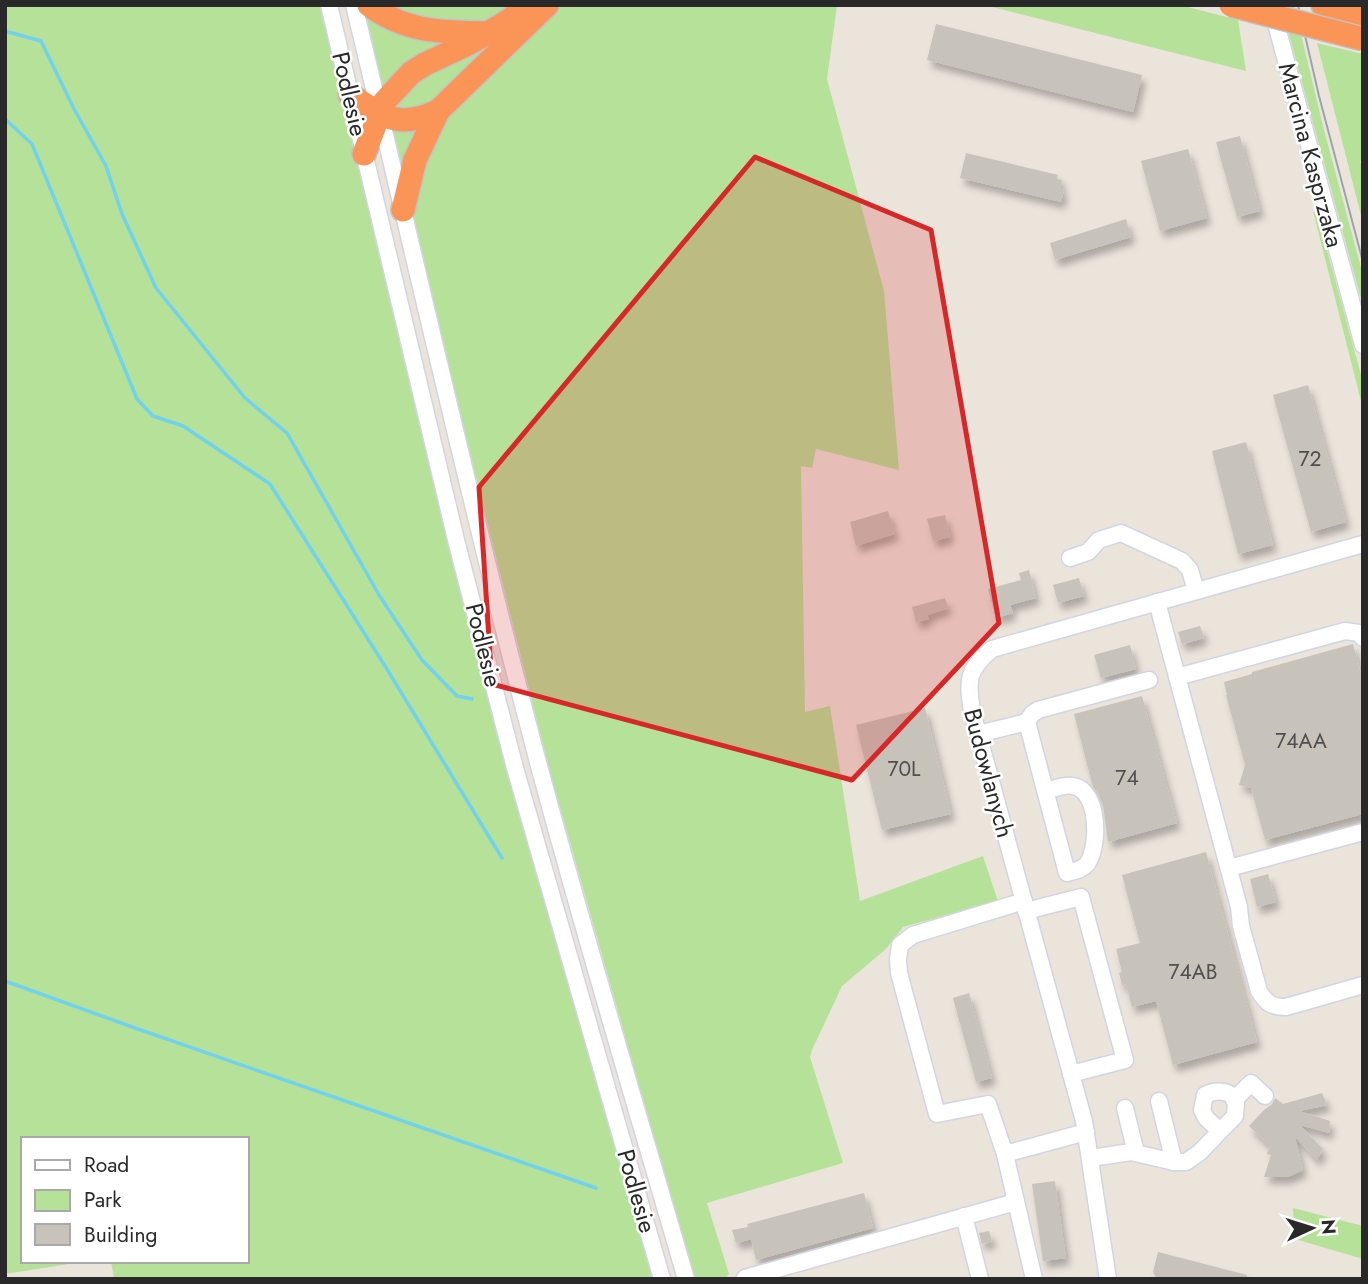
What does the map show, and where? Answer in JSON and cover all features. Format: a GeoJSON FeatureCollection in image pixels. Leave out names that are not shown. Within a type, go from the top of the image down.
{"type":"FeatureCollection","features":[{"type":"Feature","properties":{"kind":"highway"},"geometry":{"type":"LineString","coordinates":[[369,5],[394,20],[419,29],[487,33]]}},
{"type":"Feature","properties":{"kind":"highway"},"geometry":{"type":"LineString","coordinates":[[364,154],[384,102],[411,73],[487,33],[510,19],[525,5]]}},
{"type":"Feature","properties":{"kind":"highway"},"geometry":{"type":"LineString","coordinates":[[350,95],[390,119],[424,118],[438,111],[547,5]]}},
{"type":"Feature","properties":{"kind":"highway"},"geometry":{"type":"LineString","coordinates":[[1231,5],[1363,39]]}},
{"type":"Feature","properties":{"kind":"highway"},"geometry":{"type":"LineString","coordinates":[[1323,5],[1359,15]]}},
{"type":"Feature","properties":{"kind":"highway"},"geometry":{"type":"LineString","coordinates":[[403,210],[415,160],[438,111]]}},
{"type":"Feature","properties":{"kind":"street","name":"Podlesie"},"geometry":{"type":"LineString","coordinates":[[329,5],[457,544],[512,754],[662,1279]]}},
{"type":"Feature","properties":{"kind":"street","name":"Podlesie"},"geometry":{"type":"LineString","coordinates":[[354,5],[480,536],[536,751],[686,1279]]}},
{"type":"Feature","properties":{"kind":"street","name":"Marcina Kasprzaka"},"geometry":{"type":"LineString","coordinates":[[1271,5],[1363,345]]}},
{"type":"Feature","properties":{"kind":"street"},"geometry":{"type":"LineString","coordinates":[[1070,558],[1088,552],[1099,540],[1121,533],[1182,561],[1190,570],[1196,592]]}},
{"type":"Feature","properties":{"kind":"street","name":"Budowlanych"},"geometry":{"type":"LineString","coordinates":[[1108,1279],[1086,1132],[972,712],[968,689],[970,674],[979,660],[992,649],[1363,544]]}},
{"type":"Feature","properties":{"kind":"street"},"geometry":{"type":"LineString","coordinates":[[1157,602],[1239,906],[1241,926],[1259,991],[1264,1000],[1274,1007],[1286,1007],[1363,985]]}},
{"type":"Feature","properties":{"kind":"street"},"geometry":{"type":"LineString","coordinates":[[1177,677],[1345,631],[1359,633],[1363,638]]}},
{"type":"Feature","properties":{"kind":"street"},"geometry":{"type":"LineString","coordinates":[[978,734],[1027,722],[1038,710],[1149,680]]}},
{"type":"Feature","properties":{"kind":"street"},"geometry":{"type":"LineString","coordinates":[[1027,722],[1067,873],[1080,869],[1091,856],[1096,830],[1087,798],[1075,786],[1046,791]]}},
{"type":"Feature","properties":{"kind":"street"},"geometry":{"type":"LineString","coordinates":[[1229,868],[1363,832]]}},
{"type":"Feature","properties":{"kind":"street"},"geometry":{"type":"LineString","coordinates":[[1034,1279],[1005,1154],[988,1104],[937,1114],[899,973],[900,945],[913,934],[1025,906],[1081,897],[1125,1060],[1071,1074]]}},
{"type":"Feature","properties":{"kind":"street"},"geometry":{"type":"LineString","coordinates":[[1234,1100],[1251,1083],[1265,1096]]}},
{"type":"Feature","properties":{"kind":"street"},"geometry":{"type":"LineString","coordinates":[[1091,1158],[1136,1153],[1174,1163],[1186,1162],[1199,1153],[1235,1116],[1236,1102],[1231,1094],[1221,1091],[1205,1095],[1202,1110],[1206,1118],[1220,1131]]}},
{"type":"Feature","properties":{"kind":"street"},"geometry":{"type":"LineString","coordinates":[[1158,1101],[1174,1163]]}},
{"type":"Feature","properties":{"kind":"street"},"geometry":{"type":"LineString","coordinates":[[1125,1108],[1136,1153]]}},
{"type":"Feature","properties":{"kind":"street"},"geometry":{"type":"LineString","coordinates":[[1005,1154],[1086,1132]]}},
{"type":"Feature","properties":{"kind":"street"},"geometry":{"type":"LineString","coordinates":[[745,1278],[1016,1202]]}},
{"type":"Feature","properties":{"kind":"street"},"geometry":{"type":"LineString","coordinates":[[964,1216],[980,1279]]}},
{"type":"Feature","properties":{"kind":"highlighted area"},"geometry":{"type":"Polygon","coordinates":[[[755,157],[931,230],[999,623],[852,780],[492,684],[479,487],[755,157]]]}},
{"type":"Feature","properties":{"kind":"green space"},"geometry":{"type":"Polygon","coordinates":[[[5,5],[321,5],[400,337],[655,1279],[114,1279],[111,1263],[248,1263],[248,1137],[21,1137],[21,1263],[75,1263],[5,1274],[5,5]]]}},
{"type":"Feature","properties":{"kind":"green space"},"geometry":{"type":"Polygon","coordinates":[[[362,5],[466,39],[382,95],[362,5]]]}},
{"type":"Feature","properties":{"kind":"green space"},"geometry":{"type":"Polygon","coordinates":[[[379,5],[514,5],[490,21],[447,27],[379,5]]]}},
{"type":"Feature","properties":{"kind":"green space"},"geometry":{"type":"Polygon","coordinates":[[[558,5],[837,5],[827,79],[884,291],[899,470],[816,449],[812,468],[801,466],[805,712],[830,706],[860,901],[983,856],[998,901],[903,927],[886,949],[842,986],[810,1057],[843,1163],[707,1203],[729,1274],[725,1279],[694,1279],[548,765],[413,226],[412,202],[433,132],[558,5]]]}},
{"type":"Feature","properties":{"kind":"green space"},"geometry":{"type":"Polygon","coordinates":[[[984,5],[1180,5],[1238,20],[1246,71],[984,5]]]}},
{"type":"Feature","properties":{"kind":"green space"},"geometry":{"type":"Polygon","coordinates":[[[1281,5],[1294,5],[1363,275],[1363,306],[1281,5]]]}},
{"type":"Feature","properties":{"kind":"green space"},"geometry":{"type":"Polygon","coordinates":[[[526,15],[422,111],[389,111],[399,93],[526,15]]]}},
{"type":"Feature","properties":{"kind":"green space"},"geometry":{"type":"Polygon","coordinates":[[[1317,43],[1363,54],[1363,160],[1360,161],[1363,170],[1363,223],[1317,43]]]}},
{"type":"Feature","properties":{"kind":"green space"},"geometry":{"type":"Polygon","coordinates":[[[424,125],[404,178],[391,126],[424,125]]]}},
{"type":"Feature","properties":{"kind":"green space"},"geometry":{"type":"Polygon","coordinates":[[[1313,211],[1318,217],[1363,382],[1363,409],[1313,211]]]}},
{"type":"Feature","properties":{"kind":"green space"},"geometry":{"type":"Polygon","coordinates":[[[1293,1208],[1363,1226],[1363,1259],[1295,1239],[1293,1208]]]}},
{"type":"Feature","properties":{"kind":"building"},"geometry":{"type":"Polygon","coordinates":[[[936,24],[1142,75],[1133,112],[927,60],[936,24]]]}},
{"type":"Feature","properties":{"kind":"building"},"geometry":{"type":"Polygon","coordinates":[[[1240,136],[1260,211],[1237,217],[1216,142],[1240,136]]]}},
{"type":"Feature","properties":{"kind":"building"},"geometry":{"type":"Polygon","coordinates":[[[1188,149],[1207,218],[1160,231],[1141,161],[1188,149]]]}},
{"type":"Feature","properties":{"kind":"building"},"geometry":{"type":"Polygon","coordinates":[[[966,153],[1058,175],[1057,179],[1062,180],[1060,189],[1064,190],[1061,202],[960,178],[966,153]]]}},
{"type":"Feature","properties":{"kind":"building"},"geometry":{"type":"Polygon","coordinates":[[[1126,219],[1131,237],[1055,260],[1050,243],[1126,219]]]}},
{"type":"Feature","properties":{"kind":"building"},"geometry":{"type":"Polygon","coordinates":[[[1308,385],[1346,522],[1311,532],[1273,395],[1308,385]]]}},
{"type":"Feature","properties":{"kind":"building"},"geometry":{"type":"Polygon","coordinates":[[[1246,442],[1273,545],[1238,554],[1212,451],[1246,442]]]}},
{"type":"Feature","properties":{"kind":"building"},"geometry":{"type":"Polygon","coordinates":[[[888,511],[895,534],[856,546],[850,522],[888,511]]]}},
{"type":"Feature","properties":{"kind":"building"},"geometry":{"type":"Polygon","coordinates":[[[945,515],[950,537],[933,541],[927,519],[945,515]]]}},
{"type":"Feature","properties":{"kind":"building"},"geometry":{"type":"Polygon","coordinates":[[[1029,570],[1036,598],[1010,605],[1013,613],[996,618],[988,589],[1021,580],[1019,573],[1029,570]]]}},
{"type":"Feature","properties":{"kind":"building"},"geometry":{"type":"Polygon","coordinates":[[[1079,578],[1084,596],[1058,603],[1053,585],[1079,578]]]}},
{"type":"Feature","properties":{"kind":"building"},"geometry":{"type":"Polygon","coordinates":[[[945,598],[948,608],[927,615],[929,619],[916,622],[912,607],[945,598]]]}},
{"type":"Feature","properties":{"kind":"building"},"geometry":{"type":"Polygon","coordinates":[[[1200,626],[1204,638],[1182,644],[1178,632],[1200,626]]]}},
{"type":"Feature","properties":{"kind":"building"},"geometry":{"type":"Polygon","coordinates":[[[1353,644],[1363,681],[1363,814],[1265,840],[1251,788],[1239,785],[1245,765],[1224,682],[1353,644]]]}},
{"type":"Feature","properties":{"kind":"building"},"geometry":{"type":"Polygon","coordinates":[[[1130,645],[1136,669],[1101,678],[1094,655],[1130,645]]]}},
{"type":"Feature","properties":{"kind":"building"},"geometry":{"type":"Polygon","coordinates":[[[1142,696],[1177,823],[1108,842],[1103,805],[1093,787],[1074,714],[1142,696]]]}},
{"type":"Feature","properties":{"kind":"building"},"geometry":{"type":"Polygon","coordinates":[[[925,708],[951,814],[882,830],[856,725],[925,708]]]}},
{"type":"Feature","properties":{"kind":"building"},"geometry":{"type":"Polygon","coordinates":[[[1206,852],[1257,1042],[1173,1065],[1156,1001],[1132,1007],[1126,984],[1122,985],[1119,973],[1122,972],[1116,949],[1140,943],[1122,875],[1206,852]]]}},
{"type":"Feature","properties":{"kind":"building"},"geometry":{"type":"Polygon","coordinates":[[[1268,874],[1276,902],[1257,907],[1250,879],[1268,874]]]}},
{"type":"Feature","properties":{"kind":"building"},"geometry":{"type":"Polygon","coordinates":[[[969,993],[992,1078],[976,1082],[953,998],[969,993]]]}},
{"type":"Feature","properties":{"kind":"building"},"geometry":{"type":"Polygon","coordinates":[[[1322,1093],[1327,1105],[1299,1111],[1330,1121],[1329,1133],[1300,1125],[1323,1149],[1317,1160],[1295,1137],[1303,1170],[1288,1177],[1264,1177],[1271,1155],[1267,1154],[1270,1146],[1249,1126],[1275,1098],[1283,1104],[1322,1093]]]}},
{"type":"Feature","properties":{"kind":"building"},"geometry":{"type":"Polygon","coordinates":[[[1055,1181],[1066,1258],[1043,1261],[1032,1184],[1055,1181]]]}},
{"type":"Feature","properties":{"kind":"building"},"geometry":{"type":"Polygon","coordinates":[[[864,1193],[873,1228],[756,1260],[751,1239],[736,1243],[732,1230],[748,1227],[747,1224],[864,1193]]]}},
{"type":"Feature","properties":{"kind":"building"},"geometry":{"type":"Polygon","coordinates":[[[989,1231],[992,1241],[982,1244],[979,1233],[989,1231]]]}},
{"type":"Feature","properties":{"kind":"building"},"geometry":{"type":"Polygon","coordinates":[[[1158,1252],[1247,1275],[1246,1279],[1157,1279],[1153,1272],[1158,1252]]]}},
{"type":"Feature","properties":{"kind":"waterway"},"geometry":{"type":"LineString","coordinates":[[5,31],[41,41],[106,166],[122,214],[156,288],[245,398],[287,433],[379,595],[422,660],[457,696],[472,699]]}},
{"type":"Feature","properties":{"kind":"waterway"},"geometry":{"type":"LineString","coordinates":[[5,119],[32,144],[137,399],[153,416],[183,426],[270,484],[502,858]]}},
{"type":"Feature","properties":{"kind":"waterway"},"geometry":{"type":"LineString","coordinates":[[5,981],[596,1188]]}},
{"type":"Feature","properties":{"kind":"tram line"},"geometry":{"type":"LineString","coordinates":[[1298,5],[1363,262]]}}]}
